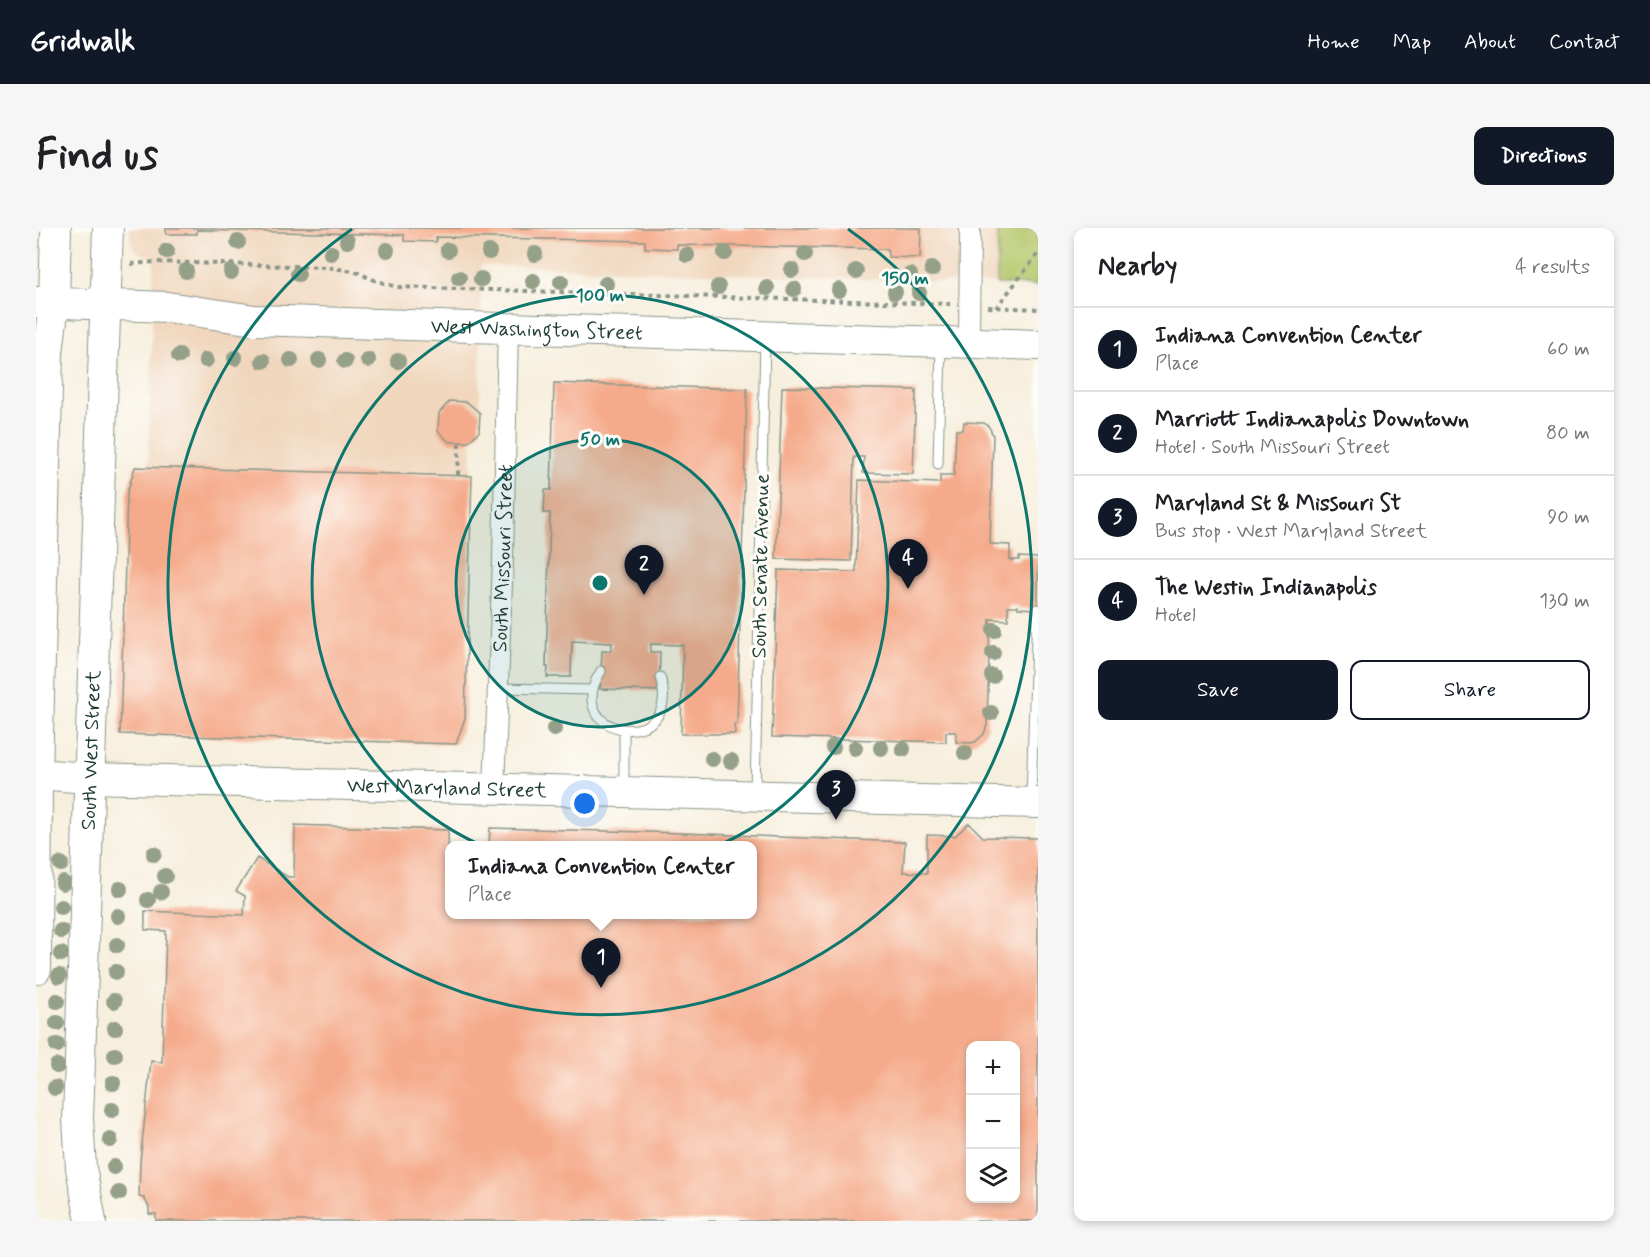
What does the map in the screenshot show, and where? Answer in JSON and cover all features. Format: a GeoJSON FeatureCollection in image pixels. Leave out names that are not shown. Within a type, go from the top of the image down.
{"type":"FeatureCollection","features":[{"type":"Feature","properties":{"kind":"main road"},"geometry":{"type":"LineString","coordinates":[[36,969],[42,373],[45,303],[56,228]]}},
{"type":"Feature","properties":{"kind":"main road","name":"South West Street"},"geometry":{"type":"LineString","coordinates":[[88,1208],[81,1167],[78,1119],[89,778],[95,672],[108,228]]}},
{"type":"Feature","properties":{"kind":"main road","name":"West Washington Street"},"geometry":{"type":"LineString","coordinates":[[45,303],[167,307],[254,320],[1038,345]]}},
{"type":"Feature","properties":{"kind":"main road","name":"West Maryland Street"},"geometry":{"type":"LineString","coordinates":[[37,774],[89,778],[1034,803]]}},
{"type":"Feature","properties":{"kind":"street"},"geometry":{"type":"LineString","coordinates":[[955,342],[969,305],[970,228]]}},
{"type":"Feature","properties":{"kind":"street","name":"South Missouri Street"},"geometry":{"type":"LineString","coordinates":[[494,788],[508,328]]}},
{"type":"Feature","properties":{"kind":"lane","name":"South Senate Avenue"},"geometry":{"type":"LineString","coordinates":[[755,796],[766,336]]}},
{"type":"Feature","properties":{"kind":"lane"},"geometry":{"type":"LineString","coordinates":[[938,464],[955,342]]}},
{"type":"Feature","properties":{"kind":"lane"},"geometry":{"type":"LineString","coordinates":[[1034,803],[1037,609]]}},
{"type":"Feature","properties":{"kind":"lane"},"geometry":{"type":"LineString","coordinates":[[601,671],[592,690],[597,712],[603,721],[624,730],[635,730],[646,726],[655,718],[664,697],[660,676]]}},
{"type":"Feature","properties":{"kind":"lane"},"geometry":{"type":"LineString","coordinates":[[498,688],[592,690]]}},
{"type":"Feature","properties":{"kind":"lane"},"geometry":{"type":"LineString","coordinates":[[624,730],[624,792]]}},
{"type":"Feature","properties":{"kind":"path"},"geometry":{"type":"LineString","coordinates":[[995,308],[1038,254]]}},
{"type":"Feature","properties":{"kind":"path"},"geometry":{"type":"LineString","coordinates":[[135,264],[156,262],[325,267],[354,271],[397,287],[1038,309]]}},
{"type":"Feature","properties":{"kind":"path"},"geometry":{"type":"LineString","coordinates":[[458,476],[459,442]]}},
{"type":"Feature","properties":{"kind":"shaded area"},"geometry":{"type":"Polygon","coordinates":[[[130,228],[1038,228],[1038,285],[481,265],[480,413],[479,432],[472,439],[465,718],[456,744],[120,734],[127,493],[135,467],[148,467],[154,256],[145,256],[134,249],[130,238],[130,228]]]}},
{"type":"Feature","properties":{"kind":"green space"},"geometry":{"type":"Polygon","coordinates":[[[998,228],[1038,228],[1038,285],[997,284],[998,228]]]}},
{"type":"Feature","properties":{"kind":"building"},"geometry":{"type":"Polygon","coordinates":[[[166,228],[921,228],[920,258],[888,257],[888,249],[677,245],[677,249],[645,248],[645,241],[436,237],[436,242],[404,241],[404,235],[197,230],[197,234],[166,234],[166,228]]]}},
{"type":"Feature","properties":{"kind":"building"},"geometry":{"type":"Polygon","coordinates":[[[554,383],[747,389],[735,734],[681,734],[683,645],[651,644],[650,652],[660,652],[659,691],[600,689],[602,651],[611,651],[612,643],[572,641],[571,677],[547,677],[550,513],[544,513],[545,490],[551,490],[554,383]]]}},
{"type":"Feature","properties":{"kind":"building"},"geometry":{"type":"Polygon","coordinates":[[[782,387],[916,390],[913,474],[863,473],[864,457],[854,457],[851,561],[776,559],[782,387]]]}},
{"type":"Feature","properties":{"kind":"building"},"geometry":{"type":"Polygon","coordinates":[[[450,401],[467,402],[480,413],[479,432],[468,442],[449,442],[438,431],[439,413],[450,401]]]}},
{"type":"Feature","properties":{"kind":"building"},"geometry":{"type":"Polygon","coordinates":[[[964,422],[984,423],[993,435],[990,544],[1010,545],[1010,560],[1019,560],[1019,557],[1038,558],[1038,609],[1008,606],[1008,620],[990,619],[987,725],[984,734],[975,742],[970,743],[956,742],[956,732],[946,732],[946,742],[772,737],[778,570],[856,572],[859,480],[940,483],[940,475],[954,475],[956,430],[963,430],[964,422]]]}},
{"type":"Feature","properties":{"kind":"building"},"geometry":{"type":"Polygon","coordinates":[[[135,467],[472,476],[465,718],[456,744],[120,734],[127,493],[135,467]]]}},
{"type":"Feature","properties":{"kind":"building"},"geometry":{"type":"Polygon","coordinates":[[[969,823],[983,837],[1038,838],[1038,1221],[156,1221],[156,1214],[149,1214],[149,1207],[144,1198],[139,1197],[140,1162],[151,1061],[162,1062],[166,931],[145,930],[145,911],[244,915],[245,896],[236,891],[257,858],[288,877],[294,877],[295,825],[448,830],[448,841],[445,841],[445,919],[757,919],[757,841],[489,841],[490,828],[905,842],[903,872],[927,873],[927,835],[955,836],[969,823]]]}},
{"type":"Feature","properties":{"kind":"place","name":"The Westin Indianapolis"},"geometry":{"type":"Point","coordinates":[908,589]}},
{"type":"Feature","properties":{"kind":"place","name":"Marriott Indianapolis Downtown"},"geometry":{"type":"Point","coordinates":[644,595]}},
{"type":"Feature","properties":{"kind":"place","name":"Maryland St & Missouri St"},"geometry":{"type":"Point","coordinates":[836,820]}},
{"type":"Feature","properties":{"kind":"place","name":"Indiana Convention Center"},"geometry":{"type":"Point","coordinates":[601,988]}}]}
